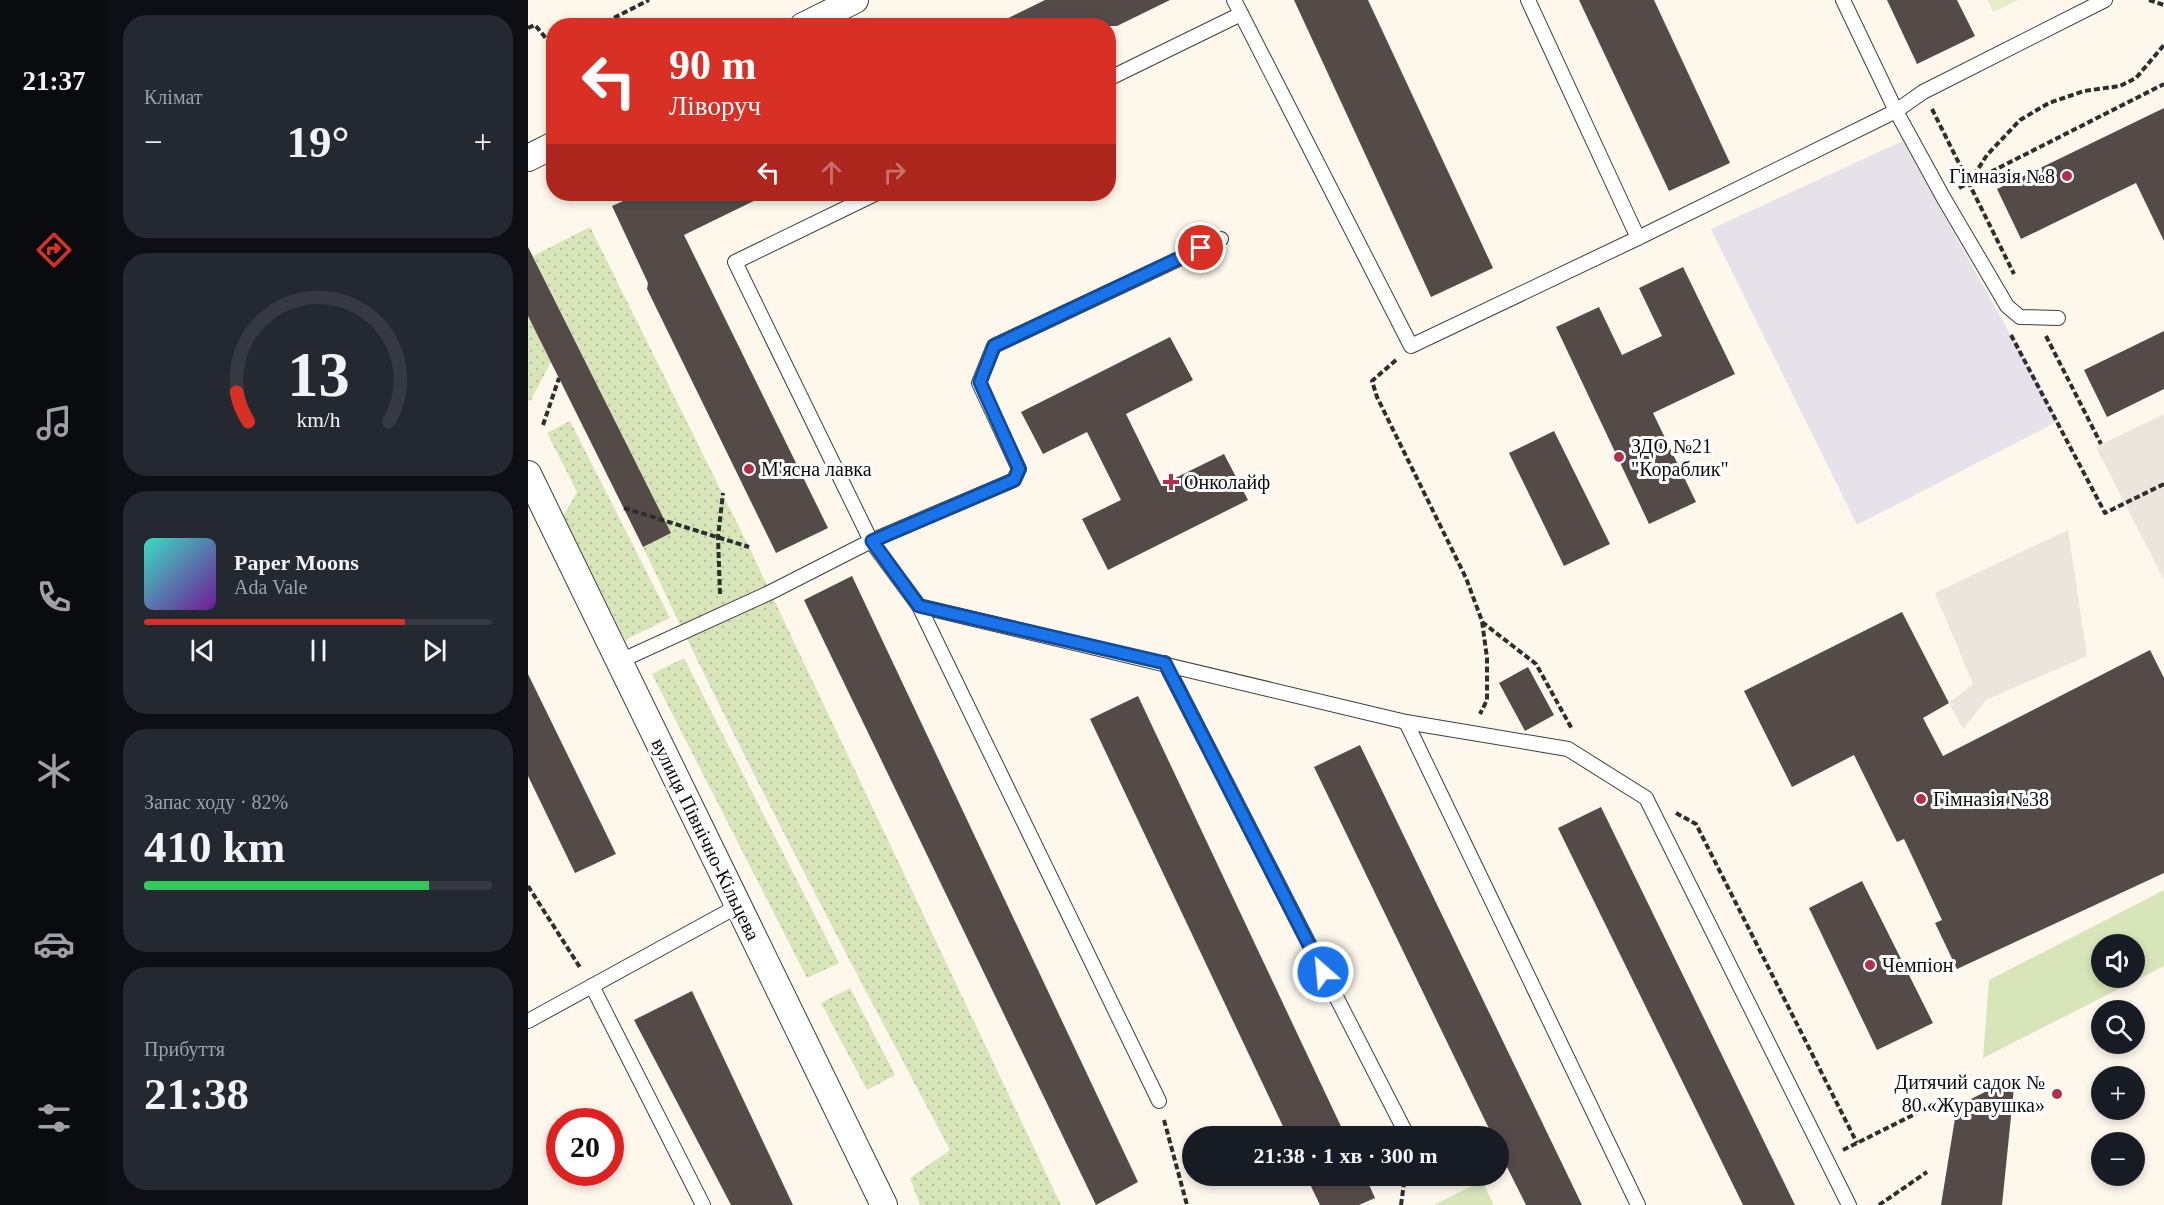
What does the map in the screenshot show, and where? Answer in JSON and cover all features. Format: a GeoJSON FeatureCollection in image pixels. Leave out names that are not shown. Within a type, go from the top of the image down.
{"type":"FeatureCollection","features":[{"type":"Feature","properties":{"kind":"street"},"geometry":{"type":"LineString","coordinates":[[818,18],[855,0]]}},
{"type":"Feature","properties":{"kind":"street"},"geometry":{"type":"LineString","coordinates":[[528,158],[546,149]]}},
{"type":"Feature","properties":{"kind":"street","name":"вулиця Північно-Кільцева"},"geometry":{"type":"LineString","coordinates":[[530,485],[620,661],[884,1205]]}},
{"type":"Feature","properties":{"kind":"lane"},"geometry":{"type":"LineString","coordinates":[[1234,0],[1411,346],[1896,111],[1923,92],[2105,0]]}},
{"type":"Feature","properties":{"kind":"lane"},"geometry":{"type":"LineString","coordinates":[[1528,0],[1638,238]]}},
{"type":"Feature","properties":{"kind":"lane"},"geometry":{"type":"LineString","coordinates":[[1843,0],[1896,111],[1942,196],[2007,306],[2020,317],[2058,318]]}},
{"type":"Feature","properties":{"kind":"lane"},"geometry":{"type":"LineString","coordinates":[[1116,75],[1241,14]]}},
{"type":"Feature","properties":{"kind":"lane"},"geometry":{"type":"LineString","coordinates":[[861,201],[735,262],[872,541],[919,606],[1159,1101]]}},
{"type":"Feature","properties":{"kind":"lane"},"geometry":{"type":"LineString","coordinates":[[620,661],[720,616],[872,541],[1014,480],[1019,469],[980,382],[994,346],[1221,239]]}},
{"type":"Feature","properties":{"kind":"lane"},"geometry":{"type":"LineString","coordinates":[[919,606],[1406,722],[1568,749],[1646,798],[1849,1205]]}},
{"type":"Feature","properties":{"kind":"lane"},"geometry":{"type":"LineString","coordinates":[[1165,663],[1402,1126]]}},
{"type":"Feature","properties":{"kind":"lane"},"geometry":{"type":"LineString","coordinates":[[1406,722],[1638,1205]]}},
{"type":"Feature","properties":{"kind":"lane"},"geometry":{"type":"LineString","coordinates":[[528,1021],[738,906]]}},
{"type":"Feature","properties":{"kind":"lane"},"geometry":{"type":"LineString","coordinates":[[592,986],[703,1205]]}},
{"type":"Feature","properties":{"kind":"path"},"geometry":{"type":"LineString","coordinates":[[614,18],[649,0]]}},
{"type":"Feature","properties":{"kind":"path"},"geometry":{"type":"LineString","coordinates":[[2149,0],[2164,5]]}},
{"type":"Feature","properties":{"kind":"path"},"geometry":{"type":"LineString","coordinates":[[528,28],[535,24],[546,38]]}},
{"type":"Feature","properties":{"kind":"path"},"geometry":{"type":"LineString","coordinates":[[1968,183],[1987,155],[2020,120],[2049,103],[2084,90],[2120,86],[2136,78],[2164,45]]}},
{"type":"Feature","properties":{"kind":"path"},"geometry":{"type":"LineString","coordinates":[[1942,196],[2164,84]]}},
{"type":"Feature","properties":{"kind":"path"},"geometry":{"type":"LineString","coordinates":[[1923,92],[2015,275]]}},
{"type":"Feature","properties":{"kind":"path"},"geometry":{"type":"LineString","coordinates":[[2036,316],[2101,444]]}},
{"type":"Feature","properties":{"kind":"path"},"geometry":{"type":"LineString","coordinates":[[1411,346],[1372,381],[1377,397],[1466,578],[1482,621],[1487,658],[1487,700],[1469,733]]}},
{"type":"Feature","properties":{"kind":"path"},"geometry":{"type":"LineString","coordinates":[[543,424],[559,378]]}},
{"type":"Feature","properties":{"kind":"path"},"geometry":{"type":"LineString","coordinates":[[2130,501],[2164,484]]}},
{"type":"Feature","properties":{"kind":"path"},"geometry":{"type":"LineString","coordinates":[[720,616],[718,537],[723,493]]}},
{"type":"Feature","properties":{"kind":"path"},"geometry":{"type":"LineString","coordinates":[[624,508],[749,547]]}},
{"type":"Feature","properties":{"kind":"path"},"geometry":{"type":"LineString","coordinates":[[1482,621],[1536,664],[1572,730]]}},
{"type":"Feature","properties":{"kind":"path"},"geometry":{"type":"LineString","coordinates":[[1646,798],[1696,824],[1857,1143]]}},
{"type":"Feature","properties":{"kind":"path"},"geometry":{"type":"LineString","coordinates":[[528,888],[592,986]]}},
{"type":"Feature","properties":{"kind":"path"},"geometry":{"type":"LineString","coordinates":[[1825,1158],[1947,1098]]}},
{"type":"Feature","properties":{"kind":"path"},"geometry":{"type":"LineString","coordinates":[[1159,1101],[1187,1205]]}},
{"type":"Feature","properties":{"kind":"path"},"geometry":{"type":"LineString","coordinates":[[1879,1205],[1927,1172]]}},
{"type":"Feature","properties":{"kind":"path"},"geometry":{"type":"LineString","coordinates":[[1401,1205],[1404,1186]]}},
{"type":"Feature","properties":{"kind":"shaded area"},"geometry":{"type":"Polygon","coordinates":[[[1903,141],[2058,421],[1857,525],[1711,229],[1903,141]]]}},
{"type":"Feature","properties":{"kind":"shaded area"},"geometry":{"type":"Polygon","coordinates":[[[2164,414],[2164,580],[2096,447],[2164,414]]]}},
{"type":"Feature","properties":{"kind":"shaded area"},"geometry":{"type":"Polygon","coordinates":[[[2068,530],[2087,656],[1986,700],[1963,729],[1949,703],[1973,684],[1935,593],[2068,530]]]}},
{"type":"Feature","properties":{"kind":"green space"},"geometry":{"type":"Polygon","coordinates":[[[1987,0],[2019,0],[1993,12],[1987,0]]]}},
{"type":"Feature","properties":{"kind":"green space"},"geometry":{"type":"Polygon","coordinates":[[[590,227],[749,547],[1061,1205],[920,1205],[910,1178],[950,1150],[793,850],[643,547],[671,533],[533,256],[590,227]]]}},
{"type":"Feature","properties":{"kind":"green space"},"geometry":{"type":"Polygon","coordinates":[[[528,316],[551,362],[531,400],[528,401],[528,316]]]}},
{"type":"Feature","properties":{"kind":"green space"},"geometry":{"type":"Polygon","coordinates":[[[570,421],[670,618],[625,640],[563,516],[577,492],[547,433],[570,421]]]}},
{"type":"Feature","properties":{"kind":"green space"},"geometry":{"type":"Polygon","coordinates":[[[684,658],[839,963],[807,978],[652,674],[684,658]]]}},
{"type":"Feature","properties":{"kind":"green space"},"geometry":{"type":"Polygon","coordinates":[[[2164,890],[2164,966],[2145,976],[2145,934],[2091,934],[2091,988],[2121,988],[2097,1000],[2091,1000],[2091,1003],[1983,1058],[1989,980],[2164,890]]]}},
{"type":"Feature","properties":{"kind":"green space"},"geometry":{"type":"Polygon","coordinates":[[[850,988],[895,1075],[867,1090],[821,1003],[850,988]]]}},
{"type":"Feature","properties":{"kind":"green space"},"geometry":{"type":"Polygon","coordinates":[[[1472,1186],[1484,1186],[1494,1205],[1434,1205],[1472,1186]]]}},
{"type":"Feature","properties":{"kind":"building"},"geometry":{"type":"Polygon","coordinates":[[[1045,0],[1170,0],[1117,26],[1116,18],[1008,18],[1045,0]]]}},
{"type":"Feature","properties":{"kind":"building"},"geometry":{"type":"Polygon","coordinates":[[[1294,0],[1368,0],[1493,268],[1431,297],[1294,0]]]}},
{"type":"Feature","properties":{"kind":"building"},"geometry":{"type":"Polygon","coordinates":[[[1579,0],[1654,0],[1730,163],[1669,191],[1579,0]]]}},
{"type":"Feature","properties":{"kind":"building"},"geometry":{"type":"Polygon","coordinates":[[[1887,0],[1957,0],[1975,36],[1917,64],[1887,0]]]}},
{"type":"Feature","properties":{"kind":"building","name":"Гімназія №8"},"geometry":{"type":"Polygon","coordinates":[[[2164,108],[2164,241],[2136,183],[2021,239],[1997,189],[2164,108]]]}},
{"type":"Feature","properties":{"kind":"building"},"geometry":{"type":"Polygon","coordinates":[[[623,201],[754,201],[684,235],[828,528],[776,553],[647,289],[648,283],[612,206],[623,201]]]}},
{"type":"Feature","properties":{"kind":"building"},"geometry":{"type":"Polygon","coordinates":[[[528,247],[671,533],[643,547],[528,316],[528,247]]]}},
{"type":"Feature","properties":{"kind":"building","name":"ЗДО №21 \"Кораблик\""},"geometry":{"type":"Polygon","coordinates":[[[1683,267],[1735,374],[1653,413],[1696,502],[1649,524],[1556,327],[1599,307],[1622,355],[1662,336],[1639,288],[1683,267]]]}},
{"type":"Feature","properties":{"kind":"building"},"geometry":{"type":"Polygon","coordinates":[[[2164,331],[2164,389],[2107,417],[2084,370],[2164,331]]]}},
{"type":"Feature","properties":{"kind":"building","name":"Онколайф"},"geometry":{"type":"Polygon","coordinates":[[[1170,337],[1193,380],[1126,414],[1161,485],[1224,454],[1248,500],[1108,570],[1082,519],[1121,500],[1087,432],[1043,454],[1021,412],[1170,337]]]}},
{"type":"Feature","properties":{"kind":"building"},"geometry":{"type":"Polygon","coordinates":[[[1554,431],[1610,544],[1564,566],[1509,453],[1554,431]]]}},
{"type":"Feature","properties":{"kind":"building"},"geometry":{"type":"Polygon","coordinates":[[[852,576],[1138,1182],[1096,1205],[804,600],[852,576]]]}},
{"type":"Feature","properties":{"kind":"building","name":"Гімназія №38"},"geometry":{"type":"Polygon","coordinates":[[[1902,612],[1949,703],[1923,718],[1943,756],[2150,650],[2164,678],[2164,873],[1957,969],[1935,923],[1942,920],[1904,839],[1897,842],[1854,755],[1792,787],[1744,691],[1902,612]]]}},
{"type":"Feature","properties":{"kind":"building"},"geometry":{"type":"Polygon","coordinates":[[[1528,667],[1554,715],[1525,731],[1499,683],[1528,667]]]}},
{"type":"Feature","properties":{"kind":"building"},"geometry":{"type":"Polygon","coordinates":[[[528,674],[616,854],[575,873],[528,776],[528,674]]]}},
{"type":"Feature","properties":{"kind":"building"},"geometry":{"type":"Polygon","coordinates":[[[1138,696],[1341,1126],[1283,1126],[1090,719],[1138,696]]]}},
{"type":"Feature","properties":{"kind":"building"},"geometry":{"type":"Polygon","coordinates":[[[1360,745],[1582,1205],[1526,1205],[1509,1171],[1509,1126],[1488,1126],[1314,767],[1360,745]]]}},
{"type":"Feature","properties":{"kind":"building"},"geometry":{"type":"Polygon","coordinates":[[[1601,807],[1795,1205],[1743,1205],[1558,828],[1601,807]]]}},
{"type":"Feature","properties":{"kind":"building","name":"Чемпіон"},"geometry":{"type":"Polygon","coordinates":[[[1862,881],[1933,1023],[1877,1050],[1809,908],[1862,881]]]}},
{"type":"Feature","properties":{"kind":"building"},"geometry":{"type":"Polygon","coordinates":[[[692,991],[793,1205],[731,1205],[634,1020],[692,991]]]}},
{"type":"Feature","properties":{"kind":"building"},"geometry":{"type":"Polygon","coordinates":[[[2015,1077],[2002,1205],[1941,1205],[1957,1106],[2015,1077]]]}},
{"type":"Feature","properties":{"kind":"building"},"geometry":{"type":"Polygon","coordinates":[[[1311,1186],[1370,1186],[1375,1198],[1359,1205],[1320,1205],[1311,1186]]]}},
{"type":"Feature","properties":{"kind":"place","name":"Гімназія №8"},"geometry":{"type":"Point","coordinates":[2067,176]}},
{"type":"Feature","properties":{"kind":"place","name":"ЗДО №21 \"Кораблик\""},"geometry":{"type":"Point","coordinates":[1619,457]}},
{"type":"Feature","properties":{"kind":"place","name":"М'ясна лавка"},"geometry":{"type":"Point","coordinates":[749,469]}},
{"type":"Feature","properties":{"kind":"place","name":"Онколайф"},"geometry":{"type":"Point","coordinates":[1171,482]}},
{"type":"Feature","properties":{"kind":"place","name":"Гімназія №38"},"geometry":{"type":"Point","coordinates":[1921,799]}},
{"type":"Feature","properties":{"kind":"place","name":"Чемпіон"},"geometry":{"type":"Point","coordinates":[1870,965]}},
{"type":"Feature","properties":{"kind":"place","name":"Дитячий садок № 80 «Журавушка»"},"geometry":{"type":"Point","coordinates":[2057,1094]}},
{"type":"Feature","properties":{"kind":"route"},"geometry":{"type":"LineString","coordinates":[[1201,248],[994,346],[980,382],[1019,469],[1014,480],[872,541],[919,606],[1165,663],[1323,972]]}}]}
